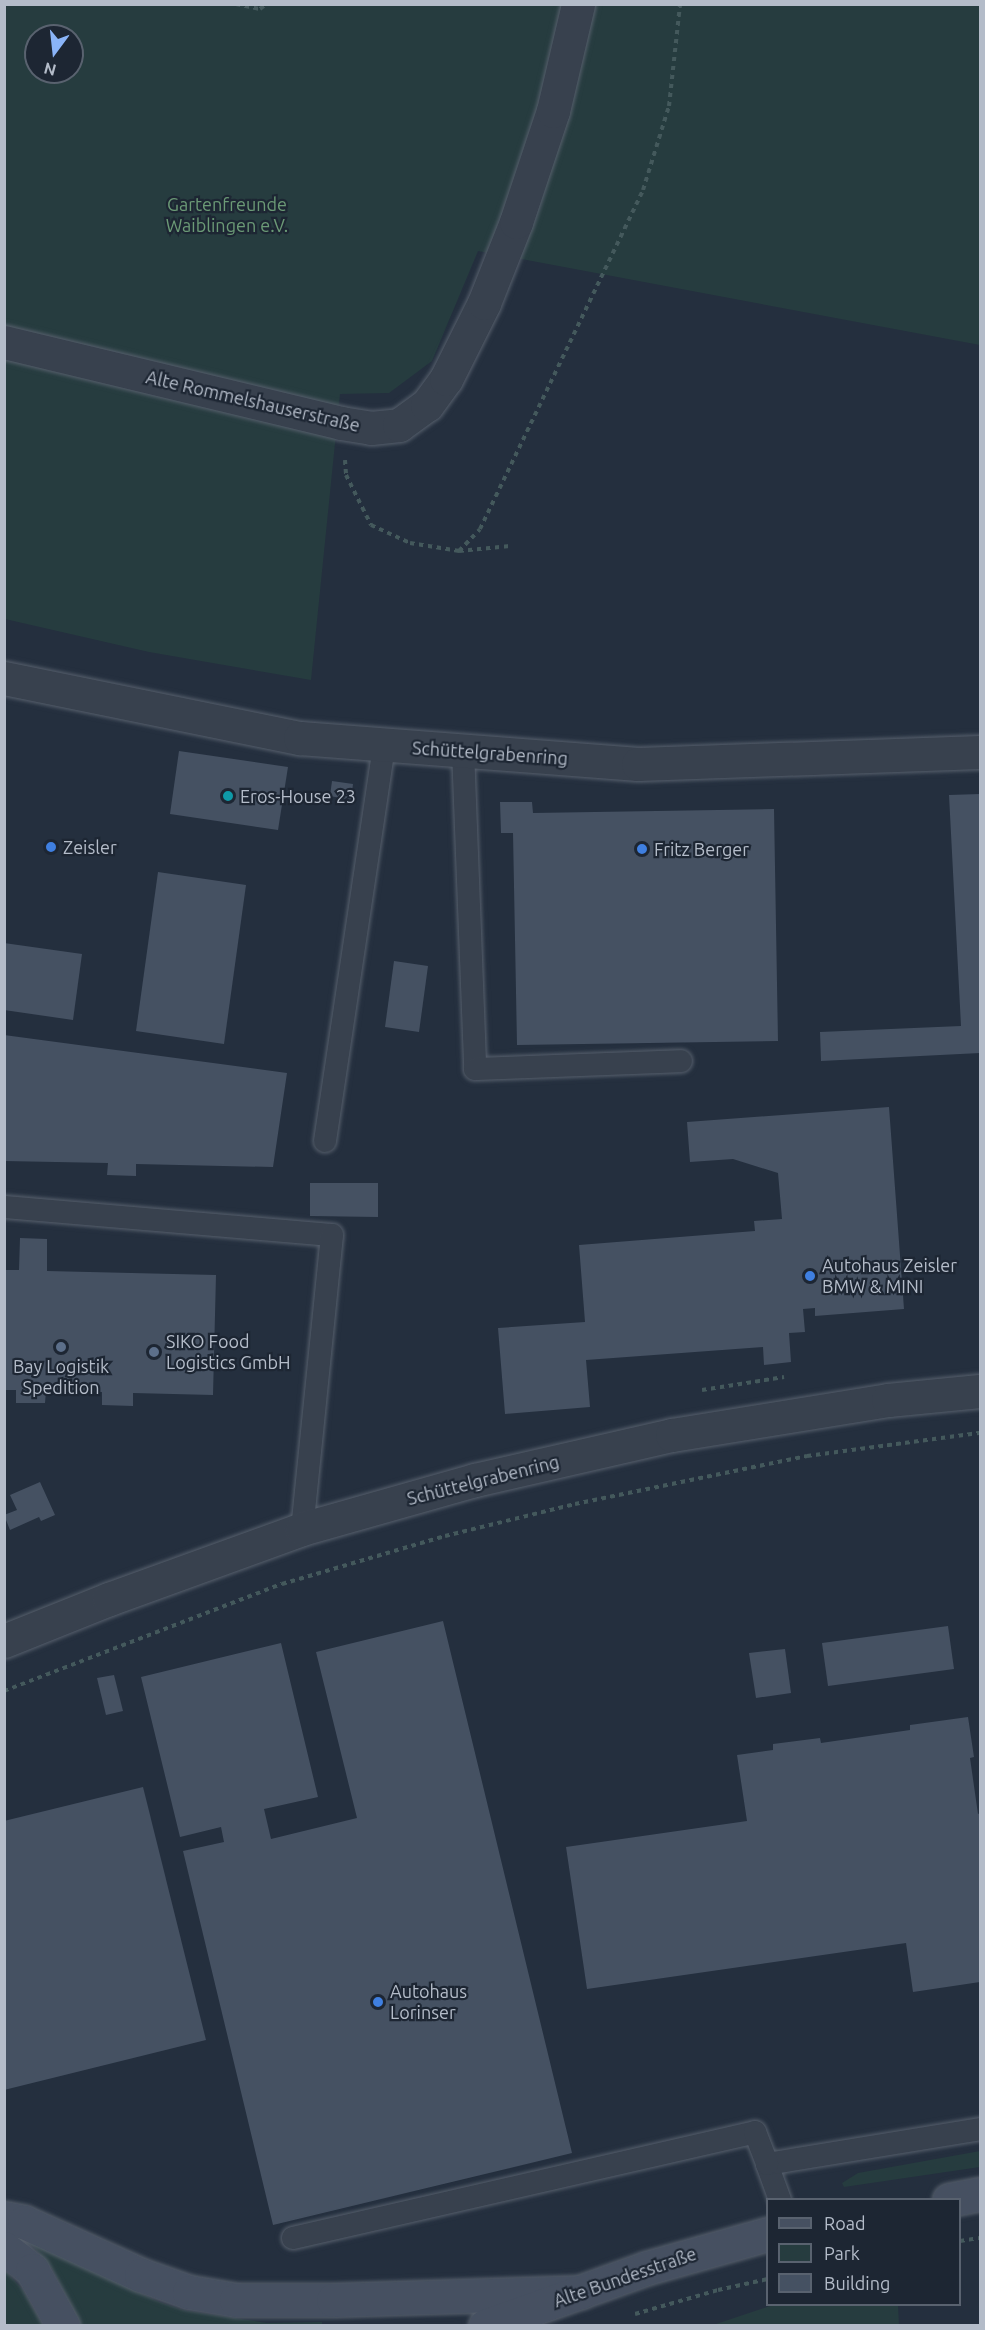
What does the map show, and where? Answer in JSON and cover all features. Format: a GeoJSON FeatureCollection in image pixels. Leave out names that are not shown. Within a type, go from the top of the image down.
{"type":"FeatureCollection","features":[{"type":"Feature","properties":{"kind":"main road"},"geometry":{"type":"LineString","coordinates":[[955,2198],[981,2194]]}},
{"type":"Feature","properties":{"kind":"main road"},"geometry":{"type":"LineString","coordinates":[[4,2218],[24,2222],[141,2275],[189,2292],[236,2300],[333,2300],[581,2292]]}},
{"type":"Feature","properties":{"kind":"main road","name":"Alte Bundesstraße"},"geometry":{"type":"LineString","coordinates":[[485,2325],[647,2268],[766,2235]]}},
{"type":"Feature","properties":{"kind":"main road"},"geometry":{"type":"LineString","coordinates":[[4,2248],[32,2271],[63,2325]]}},
{"type":"Feature","properties":{"kind":"street","name":"Alte Rommelshauserstraße"},"geometry":{"type":"LineString","coordinates":[[4,342],[341,423],[371,428],[399,425],[427,405],[446,379],[484,303],[516,222],[553,111],[578,4]]}},
{"type":"Feature","properties":{"kind":"street","name":"Schüttelgrabenring"},"geometry":{"type":"LineString","coordinates":[[4,678],[300,738],[384,745],[638,764],[981,752]]}},
{"type":"Feature","properties":{"kind":"street","name":"Schüttelgrabenring"},"geometry":{"type":"LineString","coordinates":[[4,1641],[109,1599],[302,1528],[475,1480],[672,1435],[888,1400],[981,1391]]}},
{"type":"Feature","properties":{"kind":"lane"},"geometry":{"type":"LineString","coordinates":[[325,1141],[384,745]]}},
{"type":"Feature","properties":{"kind":"lane"},"geometry":{"type":"LineString","coordinates":[[463,750],[475,1069],[681,1061]]}},
{"type":"Feature","properties":{"kind":"lane"},"geometry":{"type":"LineString","coordinates":[[4,1207],[332,1235],[302,1528]]}},
{"type":"Feature","properties":{"kind":"lane"},"geometry":{"type":"LineString","coordinates":[[767,2164],[981,2129]]}},
{"type":"Feature","properties":{"kind":"lane"},"geometry":{"type":"LineString","coordinates":[[293,2238],[755,2132],[780,2198]]}},
{"type":"Feature","properties":{"kind":"path"},"geometry":{"type":"LineString","coordinates":[[236,4],[260,9],[266,4]]}},
{"type":"Feature","properties":{"kind":"path"},"geometry":{"type":"LineString","coordinates":[[459,551],[480,530],[643,190],[669,106],[680,4]]}},
{"type":"Feature","properties":{"kind":"path"},"geometry":{"type":"LineString","coordinates":[[341,423],[346,475],[370,525],[410,543],[459,551],[511,546]]}},
{"type":"Feature","properties":{"kind":"path"},"geometry":{"type":"LineString","coordinates":[[4,1691],[282,1584],[445,1536],[575,1503],[807,1456],[981,1433]]}},
{"type":"Feature","properties":{"kind":"path"},"geometry":{"type":"LineString","coordinates":[[961,2241],[981,2238]]}},
{"type":"Feature","properties":{"kind":"path"},"geometry":{"type":"LineString","coordinates":[[625,2317],[717,2290],[766,2279]]}},
{"type":"Feature","properties":{"kind":"green space","name":"Gartenfreunde Waiblingen e.V."},"geometry":{"type":"Polygon","coordinates":[[[5,5],[980,5],[980,345],[478,251],[432,361],[389,393],[340,394],[311,680],[149,652],[5,619],[5,5]]]}},
{"type":"Feature","properties":{"kind":"green space"},"geometry":{"type":"Polygon","coordinates":[[[980,2151],[980,2167],[844,2187],[842,2183],[858,2173],[980,2151]]]}},
{"type":"Feature","properties":{"kind":"green space"},"geometry":{"type":"Polygon","coordinates":[[[25,2237],[157,2301],[183,2310],[267,2323],[322,2322],[322,2325],[81,2325],[52,2269],[25,2237]]]}},
{"type":"Feature","properties":{"kind":"green space"},"geometry":{"type":"Polygon","coordinates":[[[4,2269],[23,2290],[43,2325],[5,2325],[4,2269]]]}},
{"type":"Feature","properties":{"kind":"green space"},"geometry":{"type":"Polygon","coordinates":[[[770,2306],[898,2306],[899,2325],[713,2325],[770,2306]]]}},
{"type":"Feature","properties":{"kind":"building","name":"Eros-House 23"},"geometry":{"type":"Polygon","coordinates":[[[179,751],[288,767],[278,830],[170,814],[179,751]]]}},
{"type":"Feature","properties":{"kind":"building"},"geometry":{"type":"Polygon","coordinates":[[[332,781],[353,784],[351,800],[330,796],[332,781]]]}},
{"type":"Feature","properties":{"kind":"building"},"geometry":{"type":"Polygon","coordinates":[[[980,794],[980,1053],[821,1061],[820,1032],[961,1026],[949,795],[980,794]]]}},
{"type":"Feature","properties":{"kind":"building"},"geometry":{"type":"Polygon","coordinates":[[[500,802],[532,802],[533,813],[774,809],[778,1041],[517,1045],[513,833],[501,833],[500,802]]]}},
{"type":"Feature","properties":{"kind":"building"},"geometry":{"type":"Polygon","coordinates":[[[158,872],[246,885],[224,1044],[136,1031],[158,872]]]}},
{"type":"Feature","properties":{"kind":"building"},"geometry":{"type":"Polygon","coordinates":[[[4,943],[82,954],[73,1020],[4,1010],[4,943]]]}},
{"type":"Feature","properties":{"kind":"building"},"geometry":{"type":"Polygon","coordinates":[[[394,961],[428,966],[419,1032],[385,1027],[394,961]]]}},
{"type":"Feature","properties":{"kind":"building"},"geometry":{"type":"Polygon","coordinates":[[[4,1035],[287,1073],[273,1167],[136,1164],[136,1176],[107,1175],[108,1163],[4,1161],[4,1035]]]}},
{"type":"Feature","properties":{"kind":"building"},"geometry":{"type":"Polygon","coordinates":[[[889,1107],[904,1309],[815,1316],[815,1308],[803,1309],[805,1332],[789,1333],[791,1362],[764,1365],[763,1347],[586,1360],[590,1407],[505,1414],[498,1328],[585,1322],[579,1245],[755,1231],[754,1221],[782,1219],[778,1173],[733,1159],[690,1162],[687,1122],[889,1107]]]}},
{"type":"Feature","properties":{"kind":"building"},"geometry":{"type":"Polygon","coordinates":[[[310,1183],[378,1183],[378,1217],[310,1216],[310,1183]]]}},
{"type":"Feature","properties":{"kind":"building"},"geometry":{"type":"Polygon","coordinates":[[[20,1238],[47,1239],[47,1271],[216,1275],[213,1395],[133,1393],[133,1406],[102,1405],[102,1392],[46,1391],[45,1403],[16,1403],[16,1390],[4,1390],[4,1270],[19,1270],[20,1238]]]}},
{"type":"Feature","properties":{"kind":"building"},"geometry":{"type":"Polygon","coordinates":[[[40,1482],[55,1515],[41,1521],[39,1517],[10,1530],[4,1515],[17,1510],[10,1495],[40,1482]]]}},
{"type":"Feature","properties":{"kind":"building","name":"Autohaus Lorinser"},"geometry":{"type":"Polygon","coordinates":[[[443,1621],[572,2153],[273,2225],[183,1851],[224,1842],[221,1827],[180,1837],[141,1677],[281,1643],[318,1797],[264,1809],[271,1839],[357,1818],[316,1652],[443,1621]]]}},
{"type":"Feature","properties":{"kind":"building"},"geometry":{"type":"Polygon","coordinates":[[[948,1626],[954,1669],[828,1686],[822,1643],[948,1626]]]}},
{"type":"Feature","properties":{"kind":"building"},"geometry":{"type":"Polygon","coordinates":[[[785,1649],[791,1693],[756,1698],[749,1653],[785,1649]]]}},
{"type":"Feature","properties":{"kind":"building"},"geometry":{"type":"Polygon","coordinates":[[[114,1675],[123,1711],[106,1715],[97,1678],[114,1675]]]}},
{"type":"Feature","properties":{"kind":"building"},"geometry":{"type":"Polygon","coordinates":[[[968,1717],[974,1757],[970,1758],[978,1814],[980,1813],[980,1982],[913,1992],[906,1943],[587,1989],[566,1847],[747,1821],[737,1755],[773,1750],[773,1744],[820,1738],[821,1743],[910,1730],[910,1725],[968,1717]]]}},
{"type":"Feature","properties":{"kind":"building"},"geometry":{"type":"Polygon","coordinates":[[[143,1787],[206,2040],[4,2090],[4,1821],[143,1787]]]}},
{"type":"Feature","properties":{"kind":"place","name":"Eros-House 23"},"geometry":{"type":"Point","coordinates":[228,796]}},
{"type":"Feature","properties":{"kind":"place","name":"Zeisler"},"geometry":{"type":"Point","coordinates":[51,847]}},
{"type":"Feature","properties":{"kind":"place","name":"Fritz Berger"},"geometry":{"type":"Point","coordinates":[642,849]}},
{"type":"Feature","properties":{"kind":"place","name":"Autohaus Zeisler BMW & MINI"},"geometry":{"type":"Point","coordinates":[810,1276]}},
{"type":"Feature","properties":{"kind":"place","name":"Bay Logistik Spedition"},"geometry":{"type":"Point","coordinates":[61,1347]}},
{"type":"Feature","properties":{"kind":"place","name":"SIKO Food Logistics GmbH"},"geometry":{"type":"Point","coordinates":[154,1352]}},
{"type":"Feature","properties":{"kind":"place","name":"Autohaus Lorinser"},"geometry":{"type":"Point","coordinates":[378,2002]}}]}
